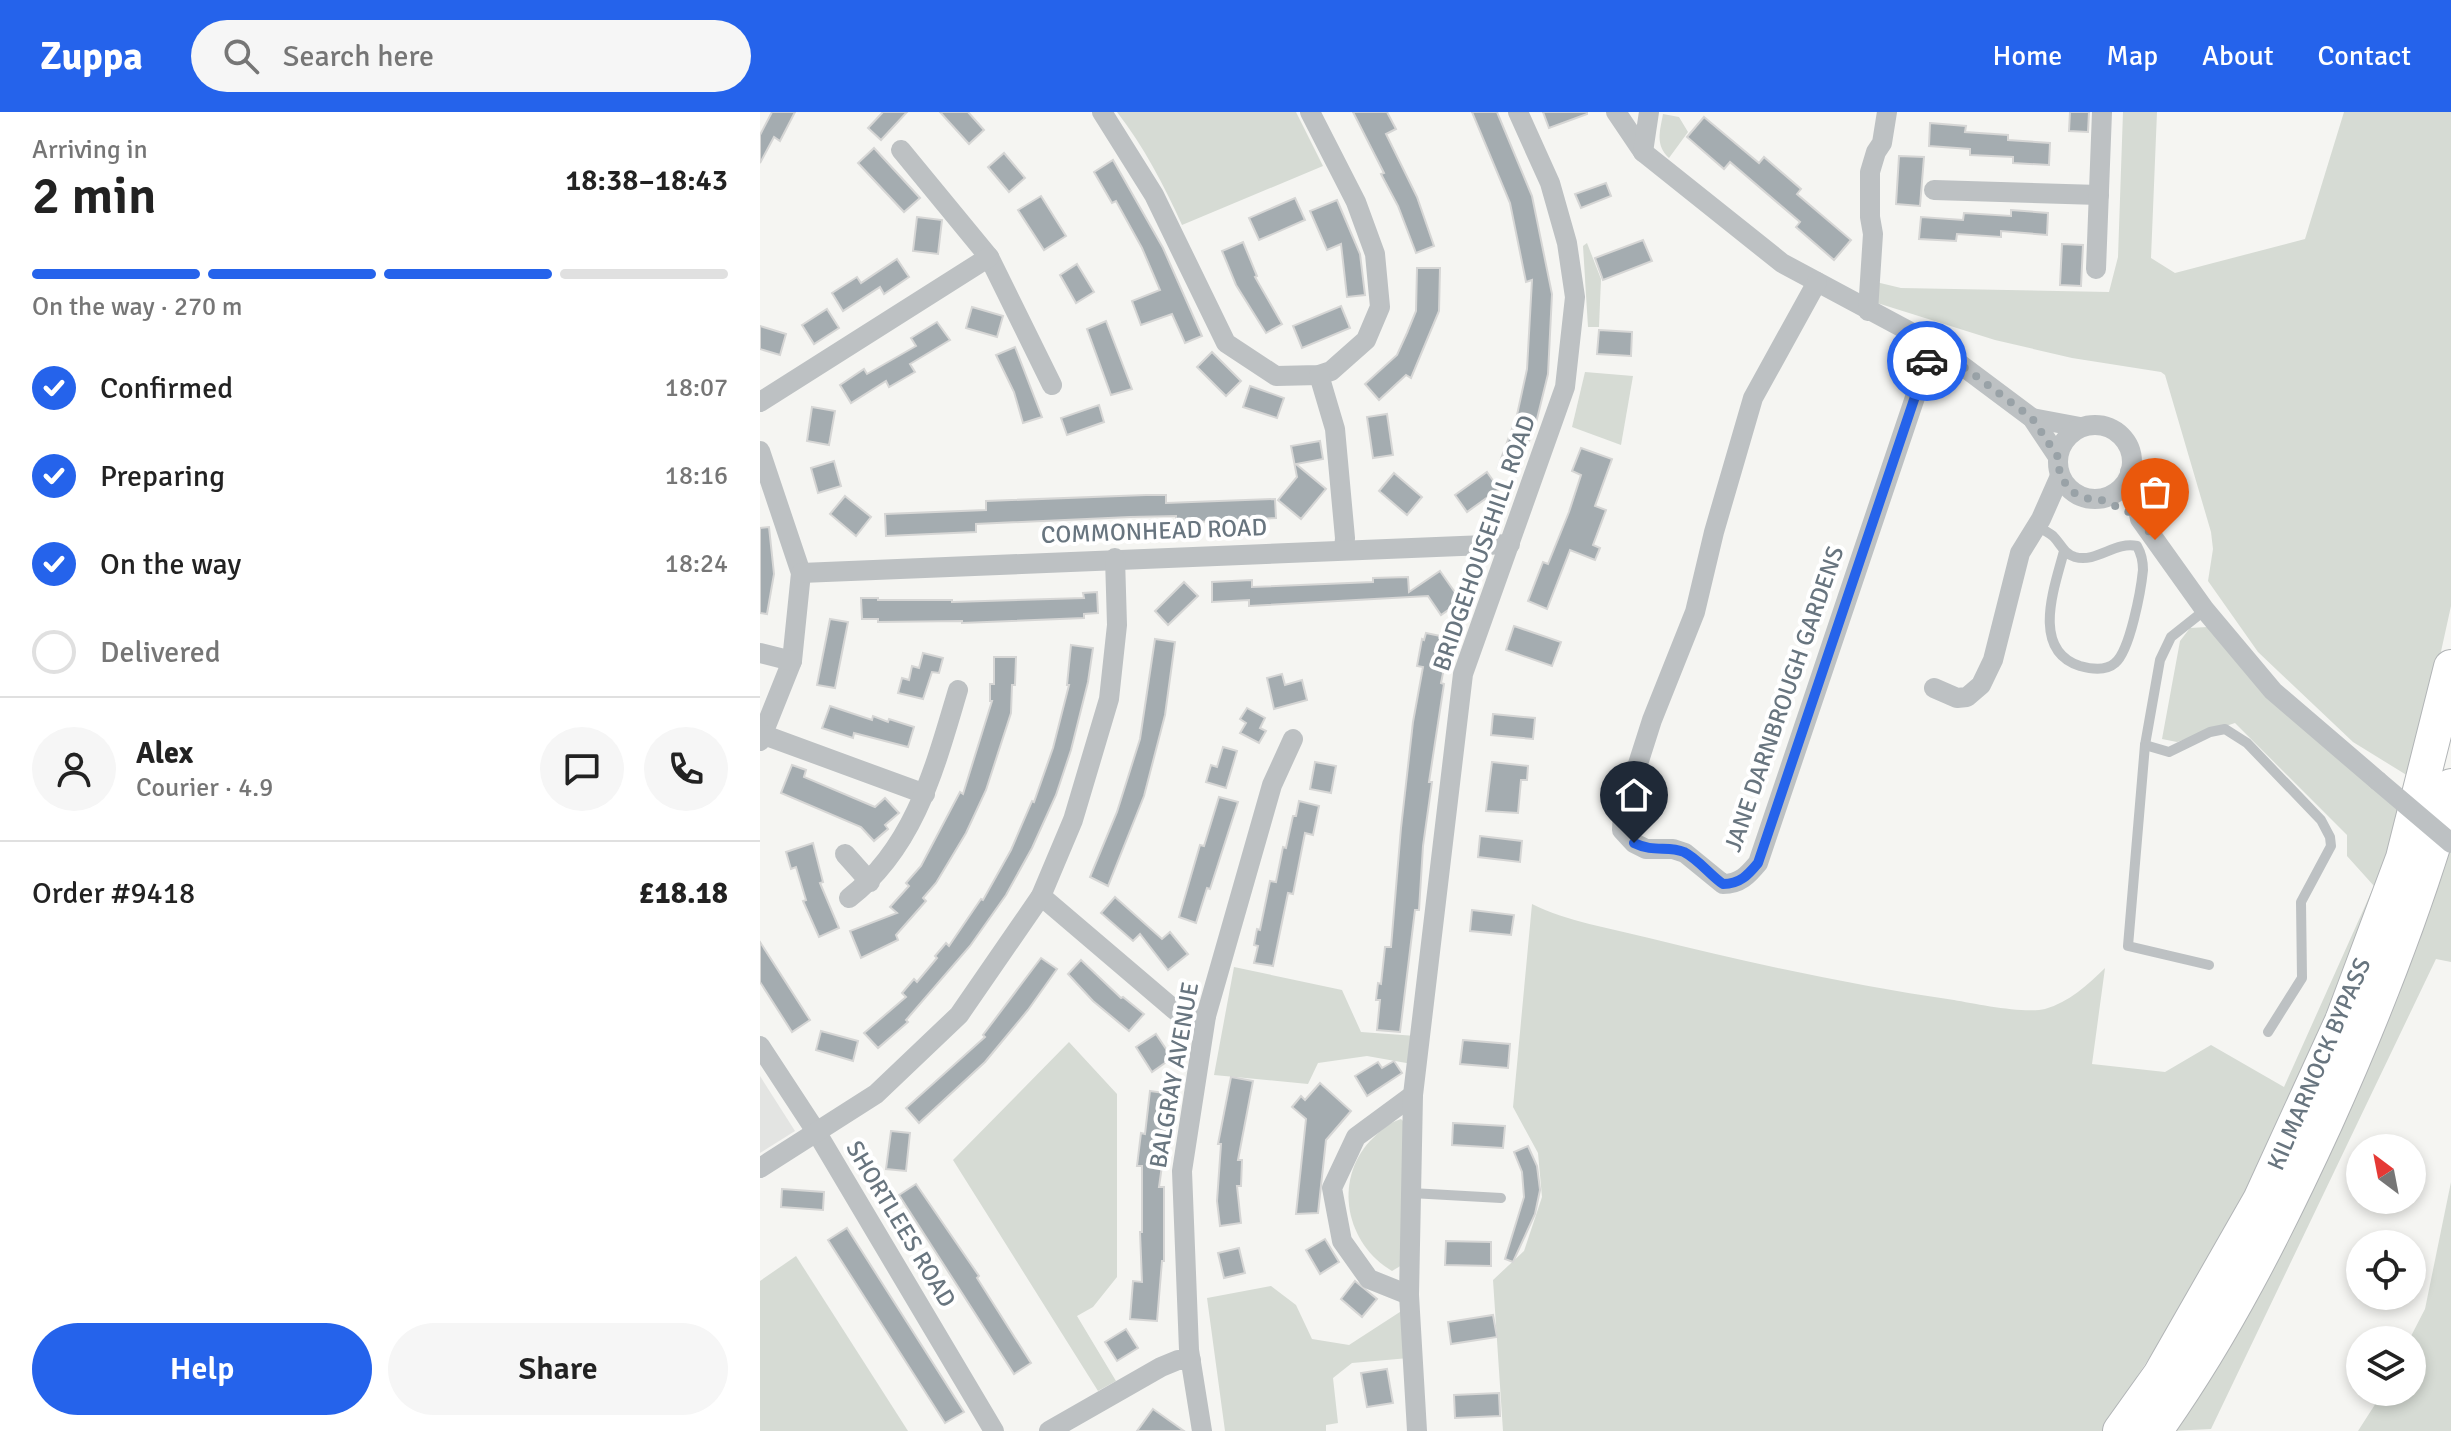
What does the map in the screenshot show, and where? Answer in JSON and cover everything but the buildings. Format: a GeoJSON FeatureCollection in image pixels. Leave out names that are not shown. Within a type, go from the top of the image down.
{"type":"FeatureCollection","features":[{"type":"Feature","properties":{"kind":"highway","name":"KILMARNOCK BYPASS"},"geometry":{"type":"LineString","coordinates":[[2120,1431],[2160,1375],[2260,1200],[2342,1021],[2403,858],[2451,667]]}},
{"type":"Feature","properties":{"kind":"highway","name":"KILMARNOCK BYPASS"},"geometry":{"type":"LineString","coordinates":[[2155,1431],[2183,1393],[2283,1216],[2368,1028],[2429,867],[2451,786]]}},
{"type":"Feature","properties":{"kind":"street"},"geometry":{"type":"LineString","coordinates":[[1102,112],[1154,195],[1226,343],[1276,376],[1319,375],[1331,371],[1366,340],[1380,307],[1375,254],[1356,202],[1310,112]]}},
{"type":"Feature","properties":{"kind":"street","name":"BRIDGEHOUSEHILL ROAD"},"geometry":{"type":"LineString","coordinates":[[1417,1431],[1409,1295],[1413,1095],[1463,674],[1565,387],[1575,297],[1567,243],[1550,183],[1518,112]]}},
{"type":"Feature","properties":{"kind":"street"},"geometry":{"type":"LineString","coordinates":[[1616,112],[1643,152],[1782,263],[1933,344],[2032,418],[2059,467],[2065,485],[2140,519]]}},
{"type":"Feature","properties":{"kind":"street"},"geometry":{"type":"LineString","coordinates":[[1643,152],[1649,112]]}},
{"type":"Feature","properties":{"kind":"street"},"geometry":{"type":"LineString","coordinates":[[1868,311],[1873,234],[1870,172],[1882,143],[1887,112]]}},
{"type":"Feature","properties":{"kind":"street"},"geometry":{"type":"LineString","coordinates":[[2096,269],[2102,112]]}},
{"type":"Feature","properties":{"kind":"street"},"geometry":{"type":"LineString","coordinates":[[901,150],[989,257],[1052,385]]}},
{"type":"Feature","properties":{"kind":"street"},"geometry":{"type":"LineString","coordinates":[[1934,190],[2099,195]]}},
{"type":"Feature","properties":{"kind":"street"},"geometry":{"type":"LineString","coordinates":[[760,402],[989,257]]}},
{"type":"Feature","properties":{"kind":"street","name":"JANE DARNBROUGH GARDENS"},"geometry":{"type":"LineString","coordinates":[[1817,282],[1753,398],[1714,532],[1695,612],[1652,720],[1623,811],[1622,830],[1634,843],[1646,849],[1673,849],[1685,853],[1723,884],[1733,884],[1746,877],[1758,863],[1933,344]]}},
{"type":"Feature","properties":{"kind":"street"},"geometry":{"type":"LineString","coordinates":[[1319,375],[1335,429],[1344,550]]}},
{"type":"Feature","properties":{"kind":"street"},"geometry":{"type":"LineString","coordinates":[[2032,418],[2080,427],[2098,424],[2121,436],[2132,454],[2130,472],[2140,519],[2205,610],[2273,691],[2451,843]]}},
{"type":"Feature","properties":{"kind":"street"},"geometry":{"type":"LineString","coordinates":[[1934,688],[1957,698],[1967,697],[1981,685],[1993,660],[2020,553],[2038,522],[2066,440],[2080,427]]}},
{"type":"Feature","properties":{"kind":"street"},"geometry":{"type":"LineString","coordinates":[[760,451],[801,573],[792,661],[762,738],[925,794]]}},
{"type":"Feature","properties":{"kind":"street"},"geometry":{"type":"LineString","coordinates":[[2038,522],[2090,497],[2116,491],[2130,472]]}},
{"type":"Feature","properties":{"kind":"street","name":"COMMONHEAD ROAD"},"geometry":{"type":"LineString","coordinates":[[801,573],[1510,544]]}},
{"type":"Feature","properties":{"kind":"street"},"geometry":{"type":"LineString","coordinates":[[760,1168],[876,1094],[959,1015],[1041,896],[1073,820],[1109,699],[1117,625],[1115,558]]}},
{"type":"Feature","properties":{"kind":"street"},"geometry":{"type":"LineString","coordinates":[[760,653],[792,661]]}},
{"type":"Feature","properties":{"kind":"street"},"geometry":{"type":"LineString","coordinates":[[849,898],[870,882],[897,850],[925,794],[958,690]]}},
{"type":"Feature","properties":{"kind":"street","name":"BALGRAY AVENUE"},"geometry":{"type":"LineString","coordinates":[[1202,1431],[1191,1360],[1182,1171],[1206,1016],[1272,785],[1293,739]]}},
{"type":"Feature","properties":{"kind":"street"},"geometry":{"type":"LineString","coordinates":[[845,854],[870,882]]}},
{"type":"Feature","properties":{"kind":"street"},"geometry":{"type":"LineString","coordinates":[[1041,896],[1176,1011],[1206,1016]]}},
{"type":"Feature","properties":{"kind":"street","name":"SHORTLEES ROAD"},"geometry":{"type":"LineString","coordinates":[[760,1046],[817,1133],[994,1431]]}},
{"type":"Feature","properties":{"kind":"street"},"geometry":{"type":"LineString","coordinates":[[1409,1295],[1369,1279],[1342,1241],[1332,1188],[1356,1137],[1413,1095]]}},
{"type":"Feature","properties":{"kind":"street"},"geometry":{"type":"LineString","coordinates":[[1049,1431],[1161,1367],[1178,1360],[1191,1360]]}},
{"type":"Feature","properties":{"kind":"lane"},"geometry":{"type":"LineString","coordinates":[[2038,522],[2064,551],[2076,557],[2108,552],[2121,544],[2137,546],[2140,552],[2143,567],[2126,648],[2121,657],[2106,668],[2082,666],[2070,661],[2058,648],[2049,630],[2048,617],[2064,551]]}},
{"type":"Feature","properties":{"kind":"lane"},"geometry":{"type":"LineString","coordinates":[[2205,610],[2171,637],[2160,660],[2145,745],[2128,946],[2209,965]]}},
{"type":"Feature","properties":{"kind":"lane"},"geometry":{"type":"LineString","coordinates":[[2145,745],[2169,752],[2210,732],[2225,729],[2247,743],[2326,827],[2331,846],[2301,902],[2302,978],[2268,1032]]}},
{"type":"Feature","properties":{"kind":"lane"},"geometry":{"type":"LineString","coordinates":[[1411,1193],[1501,1198]]}},
{"type":"Feature","properties":{"kind":"shaded area"},"geometry":{"type":"Polygon","coordinates":[[[1117,112],[1296,112],[1323,166],[1182,225],[1153,167],[1117,112]]]}},
{"type":"Feature","properties":{"kind":"shaded area"},"geometry":{"type":"Polygon","coordinates":[[[2123,112],[2157,112],[2151,258],[2175,273],[2305,239],[2344,112],[2451,112],[2451,606],[2413,779],[2353,742],[2258,652],[2208,581],[2213,549],[2211,532],[2165,375],[1995,340],[1874,302],[1876,282],[1901,288],[2109,292],[2118,257],[2123,112]]]}},
{"type":"Feature","properties":{"kind":"shaded area"},"geometry":{"type":"Polygon","coordinates":[[[1663,114],[1679,117],[1688,132],[1669,158],[1660,143],[1663,114]]]}},
{"type":"Feature","properties":{"kind":"shaded area"},"geometry":{"type":"Polygon","coordinates":[[[1587,243],[1601,279],[1599,327],[1588,327],[1583,246],[1587,243]]]}},
{"type":"Feature","properties":{"kind":"shaded area"},"geometry":{"type":"Polygon","coordinates":[[[1585,372],[1633,376],[1621,445],[1572,427],[1585,372]]]}},
{"type":"Feature","properties":{"kind":"shaded area"},"geometry":{"type":"Polygon","coordinates":[[[2207,627],[2404,816],[2374,886],[2347,856],[2347,835],[2235,723],[2177,742],[2162,739],[2180,641],[2190,628],[2207,627]]]}},
{"type":"Feature","properties":{"kind":"shaded area"},"geometry":{"type":"Polygon","coordinates":[[[2446,849],[2451,853],[2451,962],[2436,959],[2352,1134],[2346,1134],[2346,1147],[2211,1429],[2170,1431],[2446,849]]]}},
{"type":"Feature","properties":{"kind":"shaded area"},"geometry":{"type":"Polygon","coordinates":[[[2374,886],[2343,981],[2224,1242],[2102,1431],[1503,1431],[1493,1280],[1524,1251],[1542,1197],[1538,1153],[1513,1107],[1532,904],[1589,924],[1763,965],[1877,988],[2013,1009],[2036,1010],[2054,1006],[2078,992],[2105,968],[2092,1064],[2165,1072],[2211,1045],[2284,1087],[2374,886]]]}},
{"type":"Feature","properties":{"kind":"shaded area"},"geometry":{"type":"Polygon","coordinates":[[[1234,967],[1342,990],[1361,1032],[1416,1036],[1412,1064],[1367,1056],[1318,1063],[1308,1084],[1214,1075],[1234,967]]]}},
{"type":"Feature","properties":{"kind":"shaded area"},"geometry":{"type":"Polygon","coordinates":[[[1069,1042],[1117,1094],[1117,1277],[1093,1307],[1077,1316],[1116,1381],[1098,1391],[953,1160],[1069,1042]]]}},
{"type":"Feature","properties":{"kind":"shaded area"},"geometry":{"type":"Polygon","coordinates":[[[760,1076],[795,1131],[760,1153],[760,1076]]]}},
{"type":"Feature","properties":{"kind":"shaded area"},"geometry":{"type":"Polygon","coordinates":[[[1401,1119],[1405,1123],[1402,1265],[1392,1271],[1376,1259],[1355,1229],[1349,1193],[1351,1174],[1358,1157],[1380,1131],[1401,1119]]]}},
{"type":"Feature","properties":{"kind":"shaded area"},"geometry":{"type":"Polygon","coordinates":[[[2451,1182],[2451,1431],[2358,1431],[2374,1406],[2426,1406],[2426,1326],[2416,1326],[2426,1304],[2451,1182]]]}},
{"type":"Feature","properties":{"kind":"shaded area"},"geometry":{"type":"Polygon","coordinates":[[[796,1256],[908,1431],[760,1431],[760,1281],[796,1256]]]}},
{"type":"Feature","properties":{"kind":"shaded area"},"geometry":{"type":"Polygon","coordinates":[[[1271,1286],[1296,1305],[1312,1339],[1349,1345],[1403,1310],[1409,1358],[1352,1363],[1333,1378],[1338,1423],[1326,1425],[1326,1431],[1225,1431],[1207,1298],[1271,1286]]]}},
{"type":"Feature","properties":{"kind":"way so far"},"geometry":{"type":"LineString","coordinates":[[1927,361],[1933,344],[2032,418],[2058,457],[2060,476],[2072,492],[2112,503],[2127,511],[2140,519],[2155,540]]}},
{"type":"Feature","properties":{"kind":"route"},"geometry":{"type":"LineString","coordinates":[[1634,843],[1646,849],[1673,849],[1685,853],[1723,884],[1733,884],[1746,877],[1758,863],[1927,361]]}}]}
